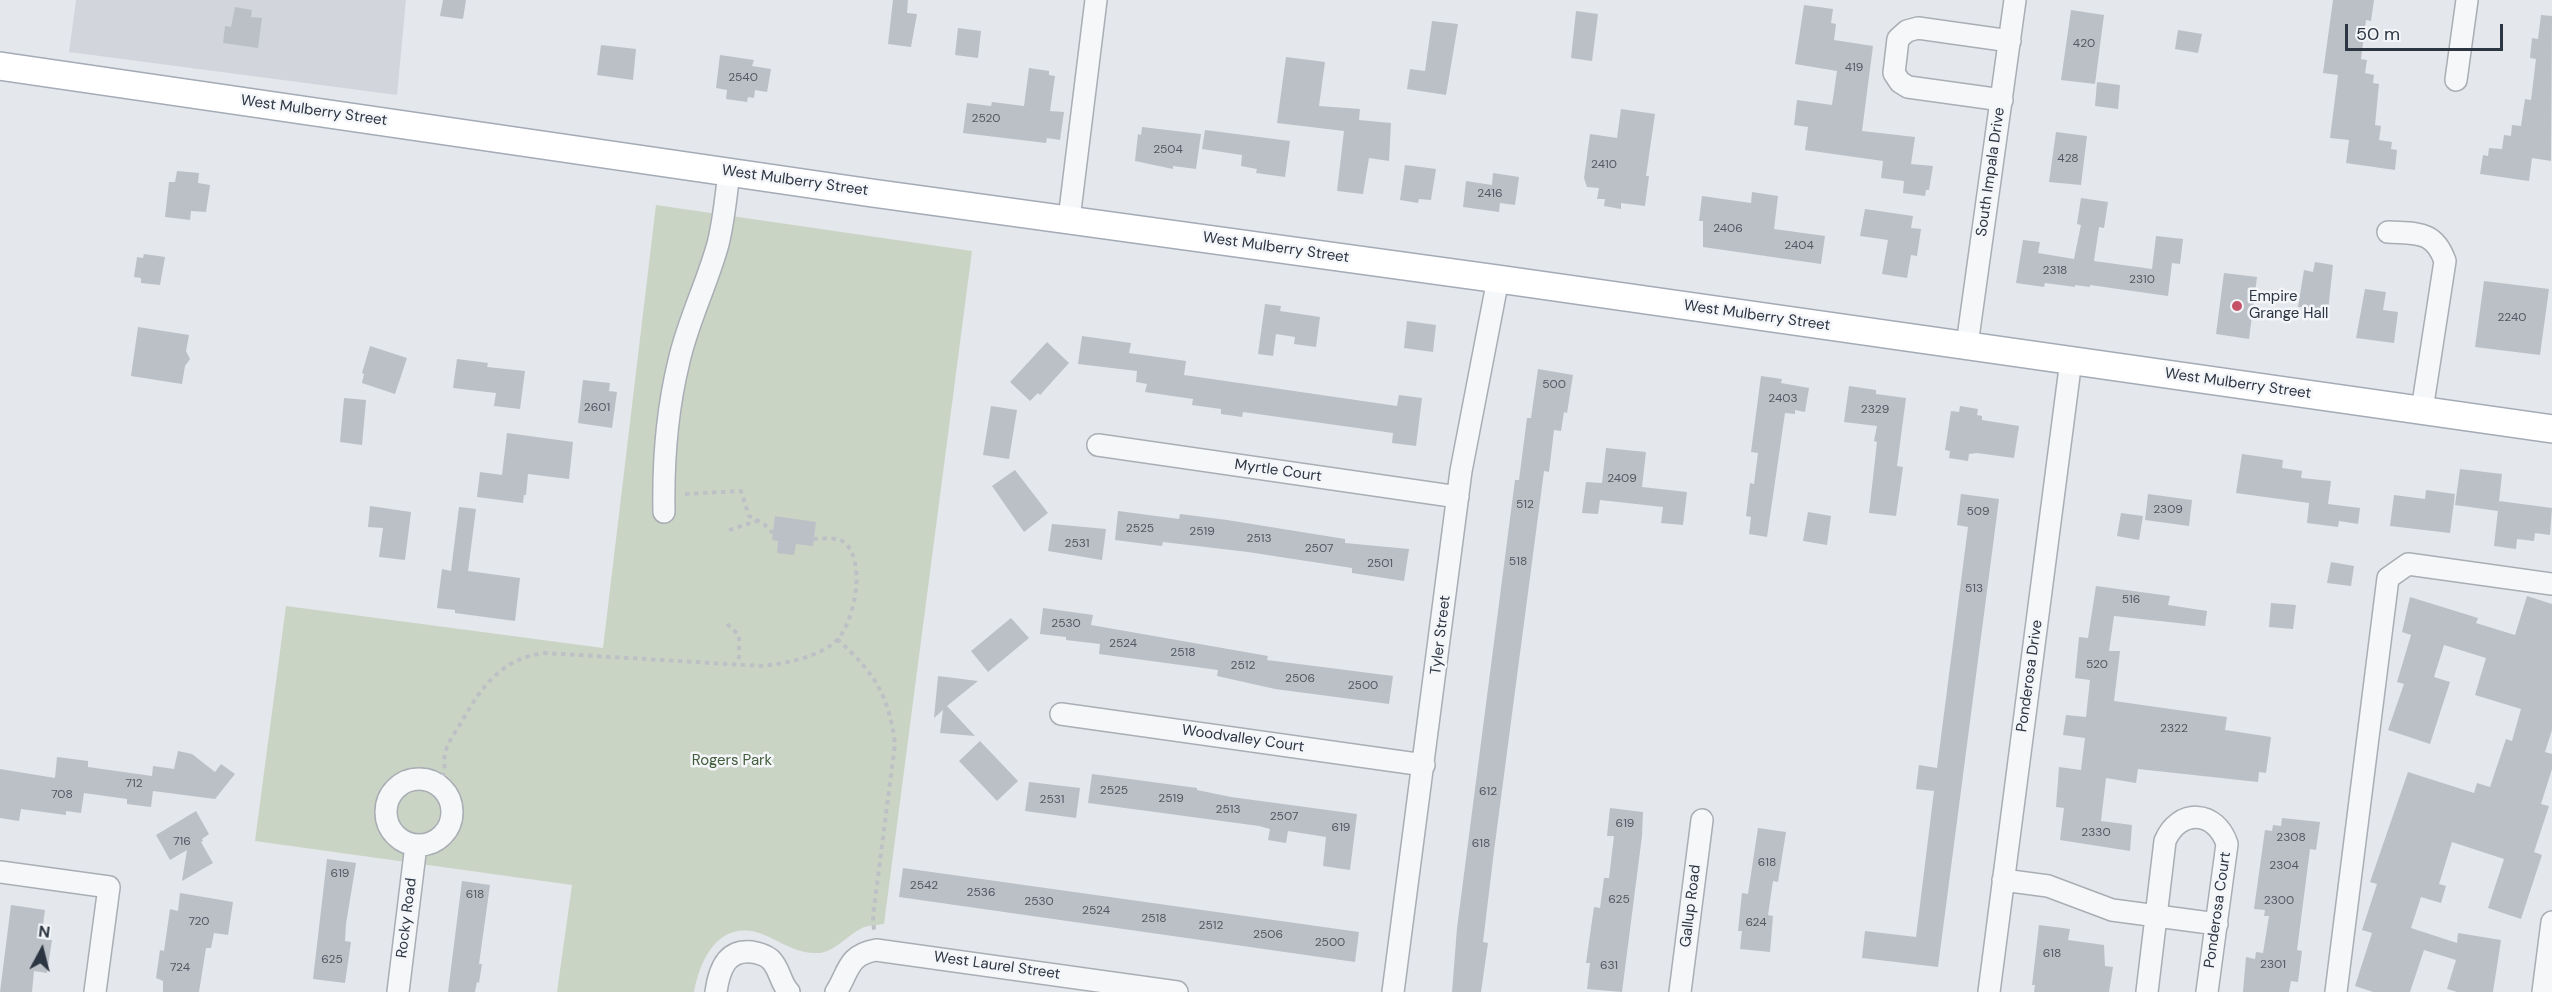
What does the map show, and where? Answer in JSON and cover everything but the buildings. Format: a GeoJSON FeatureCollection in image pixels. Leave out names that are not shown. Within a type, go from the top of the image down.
{"type":"FeatureCollection","features":[{"type":"Feature","properties":{"kind":"main road","name":"West Mulberry Street"},"geometry":{"type":"LineString","coordinates":[[0,66],[2552,429]]}},
{"type":"Feature","properties":{"kind":"street"},"geometry":{"type":"LineString","coordinates":[[1069,219],[1096,0]]}},
{"type":"Feature","properties":{"kind":"street","name":"South Impala Drive"},"geometry":{"type":"LineString","coordinates":[[1967,345],[2015,0]]}},
{"type":"Feature","properties":{"kind":"street"},"geometry":{"type":"LineString","coordinates":[[2456,80],[2467,0]]}},
{"type":"Feature","properties":{"kind":"street"},"geometry":{"type":"LineString","coordinates":[[2002,100],[1908,87],[1900,82],[1894,73],[1898,39],[1907,31],[1918,28],[2010,41]]}},
{"type":"Feature","properties":{"kind":"street"},"geometry":{"type":"LineString","coordinates":[[664,512],[666,444],[671,400],[688,328],[718,243],[729,171]]}},
{"type":"Feature","properties":{"kind":"street"},"geometry":{"type":"LineString","coordinates":[[2388,232],[2424,235],[2440,247],[2445,261],[2422,410]]}},
{"type":"Feature","properties":{"kind":"street","name":"Tyler Street"},"geometry":{"type":"LineString","coordinates":[[1393,992],[1458,497],[1498,279]]}},
{"type":"Feature","properties":{"kind":"street","name":"Ponderosa Drive"},"geometry":{"type":"LineString","coordinates":[[1989,992],[2071,360]]}},
{"type":"Feature","properties":{"kind":"street","name":"Myrtle Court"},"geometry":{"type":"LineString","coordinates":[[1098,445],[1458,497]]}},
{"type":"Feature","properties":{"kind":"street"},"geometry":{"type":"LineString","coordinates":[[2336,992],[2388,578],[2408,564],[2552,584]]}},
{"type":"Feature","properties":{"kind":"street","name":"Woodvalley Court"},"geometry":{"type":"LineString","coordinates":[[1061,714],[1424,765]]}},
{"type":"Feature","properties":{"kind":"street"},"geometry":{"type":"LineString","coordinates":[[411,779],[421,779],[438,784],[447,794],[452,814],[450,824],[437,840],[416,845],[406,843],[391,829],[386,809],[388,799],[394,790],[411,779]]}},
{"type":"Feature","properties":{"kind":"street","name":"Ponderosa Court"},"geometry":{"type":"LineString","coordinates":[[2146,992],[2165,841],[2179,822],[2193,818],[2201,818],[2215,824],[2225,837],[2227,844],[2207,992]]}},
{"type":"Feature","properties":{"kind":"street","name":"Gallup Road"},"geometry":{"type":"LineString","coordinates":[[1680,992],[1702,820]]}},
{"type":"Feature","properties":{"kind":"street","name":"Rocky Road"},"geometry":{"type":"LineString","coordinates":[[398,992],[416,845]]}},
{"type":"Feature","properties":{"kind":"street"},"geometry":{"type":"LineString","coordinates":[[0,872],[109,887],[95,992]]}},
{"type":"Feature","properties":{"kind":"street"},"geometry":{"type":"LineString","coordinates":[[2003,880],[2048,886],[2112,910],[2217,924]]}},
{"type":"Feature","properties":{"kind":"street"},"geometry":{"type":"LineString","coordinates":[[2543,992],[2552,921]]}},
{"type":"Feature","properties":{"kind":"street","name":"West Laurel Street"},"geometry":{"type":"LineString","coordinates":[[836,992],[848,966],[856,957],[882,943],[1177,992]]}},
{"type":"Feature","properties":{"kind":"street"},"geometry":{"type":"LineString","coordinates":[[716,992],[718,975],[725,961],[734,954],[744,951],[758,953],[769,958],[789,992]]}},
{"type":"Feature","properties":{"kind":"path"},"geometry":{"type":"LineString","coordinates":[[679,490],[683,494],[741,491],[748,516],[773,533]]}},
{"type":"Feature","properties":{"kind":"path"},"geometry":{"type":"LineString","coordinates":[[729,530],[757,521]]}},
{"type":"Feature","properties":{"kind":"path"},"geometry":{"type":"LineString","coordinates":[[438,784],[446,771],[446,750],[477,694],[488,680],[517,659],[545,653],[739,664],[783,664],[799,660],[837,639],[853,605],[856,589],[854,565],[846,544],[839,539],[813,539]]}},
{"type":"Feature","properties":{"kind":"path"},"geometry":{"type":"LineString","coordinates":[[728,624],[739,635],[739,664]]}},
{"type":"Feature","properties":{"kind":"path"},"geometry":{"type":"LineString","coordinates":[[837,639],[863,662],[876,680],[888,705],[892,721],[895,744],[873,916],[882,943]]}},
{"type":"Feature","properties":{"kind":"shaded area"},"geometry":{"type":"Polygon","coordinates":[[[76,0],[406,0],[397,95],[69,52],[76,0]]]}},
{"type":"Feature","properties":{"kind":"green space","name":"Rogers Park"},"geometry":{"type":"Polygon","coordinates":[[[656,205],[972,251],[884,924],[862,928],[830,950],[819,953],[798,950],[752,931],[738,931],[726,935],[717,942],[702,964],[694,992],[557,992],[572,885],[255,841],[286,606],[603,648],[656,205]]]}},
{"type":"Feature","properties":{"kind":"place","name":"Empire Grange Hall"},"geometry":{"type":"Point","coordinates":[2237,306]}}]}
